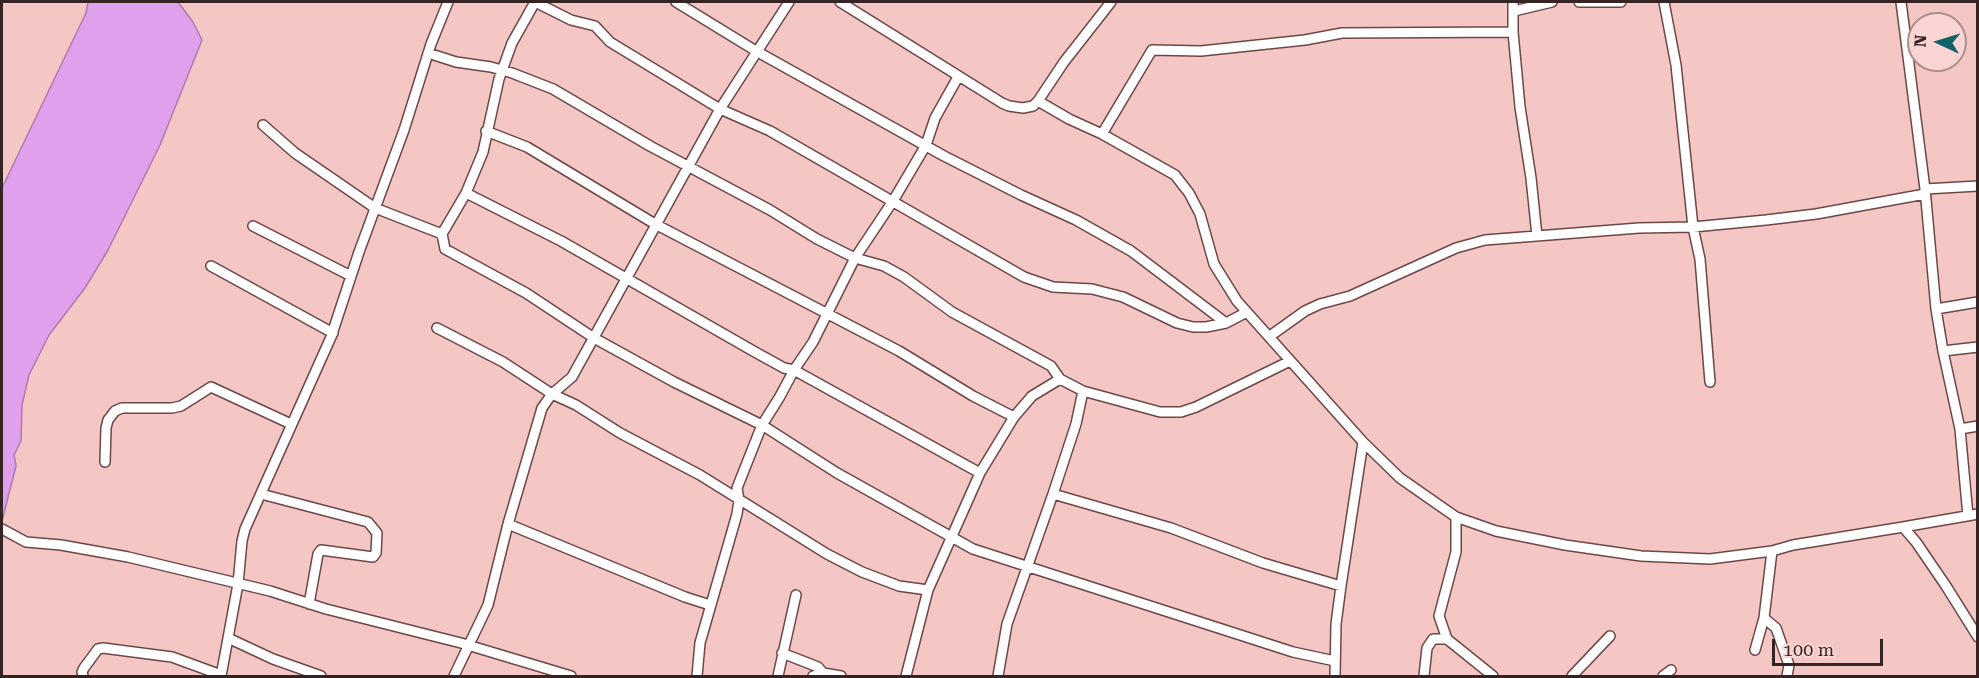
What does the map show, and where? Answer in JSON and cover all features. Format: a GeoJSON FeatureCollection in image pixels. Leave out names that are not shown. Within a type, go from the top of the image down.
{"type":"FeatureCollection","features":[{"type":"Feature","properties":{"kind":"street"},"geometry":{"type":"LineString","coordinates":[[83,676],[84,668],[98,650],[103,648],[172,657],[221,676],[238,584],[243,535],[333,333],[351,276],[404,130],[428,53],[448,2]]}},
{"type":"Feature","properties":{"kind":"street"},"geometry":{"type":"LineString","coordinates":[[1247,312],[1226,322],[1206,327],[1193,327],[1177,323],[1123,297],[1092,289],[1053,287],[1024,277],[770,131],[720,109],[610,42],[595,26],[571,20],[535,2],[512,43],[502,70],[486,131],[483,153],[466,193],[442,234],[445,249],[526,293],[594,338],[674,382],[762,425],[837,474],[973,549],[1027,568],[1181,614],[1293,652],[1335,661]]}},
{"type":"Feature","properties":{"kind":"street"},"geometry":{"type":"LineString","coordinates":[[676,2],[756,51],[926,145],[981,175],[1076,220],[1131,251],[1226,322]]}},
{"type":"Feature","properties":{"kind":"street"},"geometry":{"type":"LineString","coordinates":[[454,676],[488,605],[508,524],[542,408],[552,394],[572,377],[720,109],[789,2]]}},
{"type":"Feature","properties":{"kind":"street"},"geometry":{"type":"LineString","coordinates":[[840,2],[958,77],[1009,106],[1023,108],[1033,106],[1038,101],[1064,62],[1111,2]]}},
{"type":"Feature","properties":{"kind":"street"},"geometry":{"type":"LineString","coordinates":[[1537,236],[1532,178],[1520,108],[1513,32],[1514,6],[1552,2]]}},
{"type":"Feature","properties":{"kind":"street"},"geometry":{"type":"LineString","coordinates":[[1579,2],[1621,2]]}},
{"type":"Feature","properties":{"kind":"street"},"geometry":{"type":"LineString","coordinates":[[1664,2],[1676,65],[1693,227],[1700,260],[1710,382]]}},
{"type":"Feature","properties":{"kind":"street"},"geometry":{"type":"LineString","coordinates":[[1038,101],[1167,169],[1182,184],[1200,214],[1214,264],[1237,301],[1363,442],[1400,478],[1456,517],[1496,531],[1565,544],[1641,556],[1710,559],[1772,551],[1793,545],[1972,515],[1960,429],[1936,309],[1925,192],[1901,2]]}},
{"type":"Feature","properties":{"kind":"street"},"geometry":{"type":"LineString","coordinates":[[1102,134],[1152,50],[1201,51],[1305,40],[1342,33],[1513,32]]}},
{"type":"Feature","properties":{"kind":"street"},"geometry":{"type":"LineString","coordinates":[[428,53],[456,62],[502,70],[553,89],[650,146],[770,210],[817,239],[855,258],[884,266],[904,277],[952,312],[1051,366],[1060,379],[1083,392],[1160,412],[1181,412],[1196,407],[1290,361]]}},
{"type":"Feature","properties":{"kind":"street"},"geometry":{"type":"LineString","coordinates":[[697,676],[700,643],[739,500],[737,488],[762,425],[794,369],[813,342],[855,258],[893,201],[926,145],[935,118],[958,77]]}},
{"type":"Feature","properties":{"kind":"street"},"geometry":{"type":"LineString","coordinates":[[263,125],[295,153],[375,208],[442,234]]}},
{"type":"Feature","properties":{"kind":"street"},"geometry":{"type":"LineString","coordinates":[[486,131],[527,147],[655,224],[898,351],[972,396],[1014,417]]}},
{"type":"Feature","properties":{"kind":"street"},"geometry":{"type":"LineString","coordinates":[[1270,336],[1305,311],[1320,304],[1350,296],[1456,248],[1485,240],[1639,228],[1693,227],[1816,214],[1925,192],[1977,186]]}},
{"type":"Feature","properties":{"kind":"street"},"geometry":{"type":"LineString","coordinates":[[466,193],[561,241],[784,368],[794,369],[980,473]]}},
{"type":"Feature","properties":{"kind":"street"},"geometry":{"type":"LineString","coordinates":[[253,226],[351,276]]}},
{"type":"Feature","properties":{"kind":"street"},"geometry":{"type":"LineString","coordinates":[[211,266],[333,333]]}},
{"type":"Feature","properties":{"kind":"street"},"geometry":{"type":"LineString","coordinates":[[1936,309],[1977,303]]}},
{"type":"Feature","properties":{"kind":"street"},"geometry":{"type":"LineString","coordinates":[[437,328],[503,363],[648,449],[700,475],[827,554],[862,572],[898,586],[928,590]]}},
{"type":"Feature","properties":{"kind":"street"},"geometry":{"type":"LineString","coordinates":[[1943,351],[1977,347]]}},
{"type":"Feature","properties":{"kind":"street"},"geometry":{"type":"LineString","coordinates":[[906,676],[928,590],[980,473],[1014,417],[1032,396],[1060,379]]}},
{"type":"Feature","properties":{"kind":"street"},"geometry":{"type":"LineString","coordinates":[[105,462],[106,428],[108,420],[115,411],[122,408],[180,406],[211,387],[291,424]]}},
{"type":"Feature","properties":{"kind":"street"},"geometry":{"type":"LineString","coordinates":[[998,676],[1007,624],[1076,424],[1083,392]]}},
{"type":"Feature","properties":{"kind":"street"},"geometry":{"type":"LineString","coordinates":[[1960,429],[1977,426]]}},
{"type":"Feature","properties":{"kind":"street"},"geometry":{"type":"LineString","coordinates":[[1335,676],[1336,624],[1363,442]]}},
{"type":"Feature","properties":{"kind":"street"},"geometry":{"type":"LineString","coordinates":[[261,494],[369,522],[377,533],[373,557],[321,550],[318,554],[309,604]]}},
{"type":"Feature","properties":{"kind":"street"},"geometry":{"type":"LineString","coordinates":[[1053,494],[1171,528],[1263,563],[1341,586]]}},
{"type":"Feature","properties":{"kind":"street"},"geometry":{"type":"LineString","coordinates":[[1456,517],[1456,552],[1439,616],[1447,639],[1493,676]]}},
{"type":"Feature","properties":{"kind":"street"},"geometry":{"type":"LineString","coordinates":[[508,524],[685,597],[710,605]]}},
{"type":"Feature","properties":{"kind":"street"},"geometry":{"type":"LineString","coordinates":[[1903,527],[1934,568],[1977,637]]}},
{"type":"Feature","properties":{"kind":"street"},"geometry":{"type":"LineString","coordinates":[[2,529],[26,542],[70,546],[212,576],[468,645],[571,676]]}},
{"type":"Feature","properties":{"kind":"street"},"geometry":{"type":"LineString","coordinates":[[1755,650],[1764,618],[1772,551]]}},
{"type":"Feature","properties":{"kind":"street"},"geometry":{"type":"LineString","coordinates":[[778,676],[796,596]]}},
{"type":"Feature","properties":{"kind":"street"},"geometry":{"type":"LineString","coordinates":[[1764,618],[1776,628],[1789,665],[1787,676]]}},
{"type":"Feature","properties":{"kind":"street"},"geometry":{"type":"LineString","coordinates":[[1572,676],[1611,636]]}},
{"type":"Feature","properties":{"kind":"street"},"geometry":{"type":"LineString","coordinates":[[228,638],[273,659],[321,676]]}},
{"type":"Feature","properties":{"kind":"street"},"geometry":{"type":"LineString","coordinates":[[1424,676],[1427,648],[1433,639],[1447,639]]}},
{"type":"Feature","properties":{"kind":"street"},"geometry":{"type":"LineString","coordinates":[[782,653],[818,667],[823,673]]}},
{"type":"Feature","properties":{"kind":"street"},"geometry":{"type":"LineString","coordinates":[[1663,676],[1671,670]]}},
{"type":"Feature","properties":{"kind":"street"},"geometry":{"type":"LineString","coordinates":[[813,676],[823,673],[841,676]]}},
{"type":"Feature","properties":{"kind":"shaded area"},"geometry":{"type":"Polygon","coordinates":[[[88,2],[178,2],[193,22],[202,40],[160,145],[108,250],[85,288],[49,335],[29,375],[22,405],[21,441],[14,455],[16,466],[2,521],[2,188],[86,13],[88,2]]]}}]}
